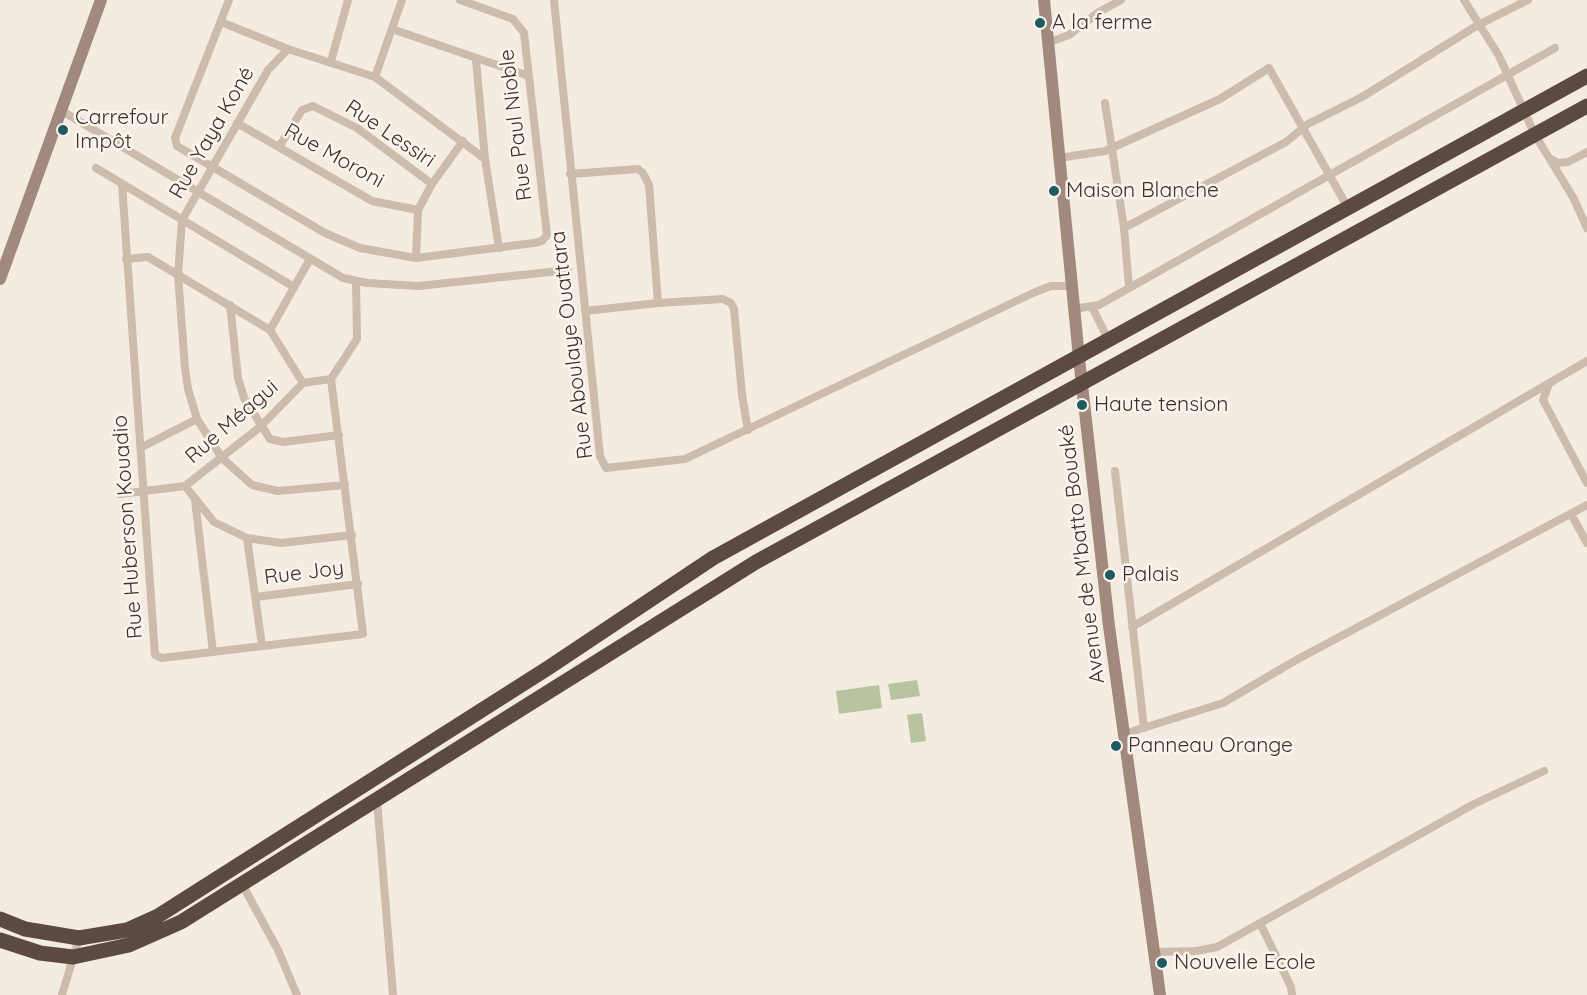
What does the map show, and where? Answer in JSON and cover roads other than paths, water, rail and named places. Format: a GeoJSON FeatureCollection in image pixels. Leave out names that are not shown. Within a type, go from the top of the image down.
{"type":"FeatureCollection","features":[{"type":"Feature","properties":{"kind":"highway"},"geometry":{"type":"LineString","coordinates":[[0,919],[26,929],[79,938],[127,930],[158,916],[548,668],[713,558],[1587,76]]}},
{"type":"Feature","properties":{"kind":"highway"},"geometry":{"type":"LineString","coordinates":[[0,940],[40,953],[73,957],[129,945],[159,934],[756,562],[1587,106]]}},
{"type":"Feature","properties":{"kind":"street"},"geometry":{"type":"LineString","coordinates":[[0,279],[100,0]]}},
{"type":"Feature","properties":{"kind":"street"},"geometry":{"type":"LineString","coordinates":[[229,0],[221,22],[288,49],[375,77],[485,159]]}},
{"type":"Feature","properties":{"kind":"street"},"geometry":{"type":"LineString","coordinates":[[331,61],[348,0]]}},
{"type":"Feature","properties":{"kind":"street"},"geometry":{"type":"LineString","coordinates":[[375,77],[402,0]]}},
{"type":"Feature","properties":{"kind":"street","name":"Rue Paul Nioble"},"geometry":{"type":"LineString","coordinates":[[221,22],[176,138],[177,146],[325,233],[360,248],[416,258],[542,241],[547,234],[524,33],[513,19],[460,0]]}},
{"type":"Feature","properties":{"kind":"street","name":"Rue Aboulaye Ouattara"},"geometry":{"type":"LineString","coordinates":[[554,0],[600,456],[606,468],[685,459],[1033,293],[1051,286],[1072,286]]}},
{"type":"Feature","properties":{"kind":"street","name":"Avenue de M'batto Bouaké"},"geometry":{"type":"LineString","coordinates":[[1044,0],[1082,385],[1124,734],[1160,995]]}},
{"type":"Feature","properties":{"kind":"street"},"geometry":{"type":"LineString","coordinates":[[1098,0],[1099,12]]}},
{"type":"Feature","properties":{"kind":"street"},"geometry":{"type":"LineString","coordinates":[[1047,43],[1069,35],[1099,12],[1121,0]]}},
{"type":"Feature","properties":{"kind":"street"},"geometry":{"type":"LineString","coordinates":[[1464,0],[1498,56],[1525,110],[1534,135],[1550,159],[1587,228]]}},
{"type":"Feature","properties":{"kind":"street"},"geometry":{"type":"LineString","coordinates":[[1124,228],[1286,142],[1304,128],[1362,97],[1478,25],[1528,0]]}},
{"type":"Feature","properties":{"kind":"street"},"geometry":{"type":"LineString","coordinates":[[392,29],[476,60],[529,76]]}},
{"type":"Feature","properties":{"kind":"street"},"geometry":{"type":"LineString","coordinates":[[1074,309],[1092,307],[1129,287],[1555,48]]}},
{"type":"Feature","properties":{"kind":"street","name":"Rue Yaya Koné"},"geometry":{"type":"LineString","coordinates":[[288,49],[268,70],[182,220],[178,275],[185,368],[188,389],[197,419],[222,458],[252,485],[278,491],[345,485]]}},
{"type":"Feature","properties":{"kind":"street"},"geometry":{"type":"LineString","coordinates":[[476,60],[485,159],[498,248]]}},
{"type":"Feature","properties":{"kind":"street"},"geometry":{"type":"LineString","coordinates":[[1059,158],[1105,151],[1220,99],[1269,68],[1332,175],[1348,208]]}},
{"type":"Feature","properties":{"kind":"street"},"geometry":{"type":"LineString","coordinates":[[1105,103],[1124,228],[1129,287]]}},
{"type":"Feature","properties":{"kind":"street","name":"Rue Lessiri"},"geometry":{"type":"LineString","coordinates":[[279,147],[302,110],[313,106],[357,128],[432,184]]}},
{"type":"Feature","properties":{"kind":"street"},"geometry":{"type":"LineString","coordinates":[[62,111],[343,278],[419,286],[568,270]]}},
{"type":"Feature","properties":{"kind":"street","name":"Rue Moroni"},"geometry":{"type":"LineString","coordinates":[[237,123],[372,201],[418,210]]}},
{"type":"Feature","properties":{"kind":"street"},"geometry":{"type":"LineString","coordinates":[[416,258],[418,210],[432,184],[463,141]]}},
{"type":"Feature","properties":{"kind":"street"},"geometry":{"type":"LineString","coordinates":[[1550,159],[1558,163],[1568,162],[1587,152]]}},
{"type":"Feature","properties":{"kind":"street"},"geometry":{"type":"LineString","coordinates":[[96,168],[294,287]]}},
{"type":"Feature","properties":{"kind":"street"},"geometry":{"type":"LineString","coordinates":[[570,174],[638,169],[643,173],[649,185],[658,303]]}},
{"type":"Feature","properties":{"kind":"street","name":"Rue Huberson Kouadio"},"geometry":{"type":"LineString","coordinates":[[122,184],[155,655],[162,658],[363,634],[331,380]]}},
{"type":"Feature","properties":{"kind":"street"},"geometry":{"type":"LineString","coordinates":[[126,259],[148,257],[270,330],[303,383]]}},
{"type":"Feature","properties":{"kind":"street"},"geometry":{"type":"LineString","coordinates":[[270,330],[310,259]]}},
{"type":"Feature","properties":{"kind":"street"},"geometry":{"type":"LineString","coordinates":[[331,380],[357,339],[356,281]]}},
{"type":"Feature","properties":{"kind":"street"},"geometry":{"type":"LineString","coordinates":[[585,311],[723,299],[731,303],[734,309],[742,395],[748,430]]}},
{"type":"Feature","properties":{"kind":"street"},"geometry":{"type":"LineString","coordinates":[[230,305],[238,378],[244,398],[260,427],[270,439],[283,442],[339,435]]}},
{"type":"Feature","properties":{"kind":"street"},"geometry":{"type":"LineString","coordinates":[[1092,307],[1109,341]]}},
{"type":"Feature","properties":{"kind":"street"},"geometry":{"type":"LineString","coordinates":[[1132,627],[1587,361]]}},
{"type":"Feature","properties":{"kind":"street","name":"Rue Méagui"},"geometry":{"type":"LineString","coordinates":[[120,494],[185,486],[260,427],[303,383],[331,380]]}},
{"type":"Feature","properties":{"kind":"street"},"geometry":{"type":"LineString","coordinates":[[1549,384],[1543,400],[1587,483]]}},
{"type":"Feature","properties":{"kind":"street"},"geometry":{"type":"LineString","coordinates":[[141,447],[197,419]]}},
{"type":"Feature","properties":{"kind":"street"},"geometry":{"type":"LineString","coordinates":[[1116,471],[1144,728]]}},
{"type":"Feature","properties":{"kind":"street"},"geometry":{"type":"LineString","coordinates":[[185,486],[214,522],[247,538],[281,543],[352,535]]}},
{"type":"Feature","properties":{"kind":"street"},"geometry":{"type":"LineString","coordinates":[[195,498],[213,652]]}},
{"type":"Feature","properties":{"kind":"street"},"geometry":{"type":"LineString","coordinates":[[1124,734],[1223,703],[1298,659],[1587,505]]}},
{"type":"Feature","properties":{"kind":"street"},"geometry":{"type":"LineString","coordinates":[[1571,514],[1587,543]]}},
{"type":"Feature","properties":{"kind":"street"},"geometry":{"type":"LineString","coordinates":[[247,538],[262,646]]}},
{"type":"Feature","properties":{"kind":"street","name":"Rue Joy"},"geometry":{"type":"LineString","coordinates":[[255,597],[358,584]]}},
{"type":"Feature","properties":{"kind":"street"},"geometry":{"type":"LineString","coordinates":[[1154,952],[1217,947],[1474,804],[1544,771]]}},
{"type":"Feature","properties":{"kind":"street"},"geometry":{"type":"LineString","coordinates":[[377,800],[393,995]]}},
{"type":"Feature","properties":{"kind":"street"},"geometry":{"type":"LineString","coordinates":[[242,884],[278,950],[297,995]]}},
{"type":"Feature","properties":{"kind":"street"},"geometry":{"type":"LineString","coordinates":[[1260,923],[1291,987],[1292,995]]}},
{"type":"Feature","properties":{"kind":"street"},"geometry":{"type":"LineString","coordinates":[[62,995],[79,938]]}},
{"type":"Feature","properties":{"kind":"place","name":"A la ferme"},"geometry":{"type":"Point","coordinates":[1040,23]}},
{"type":"Feature","properties":{"kind":"place","name":"Carrefour Impôt"},"geometry":{"type":"Point","coordinates":[63,130]}},
{"type":"Feature","properties":{"kind":"place","name":"Maison Blanche"},"geometry":{"type":"Point","coordinates":[1054,191]}},
{"type":"Feature","properties":{"kind":"place","name":"Haute tension"},"geometry":{"type":"Point","coordinates":[1082,405]}},
{"type":"Feature","properties":{"kind":"place","name":"Palais"},"geometry":{"type":"Point","coordinates":[1110,575]}},
{"type":"Feature","properties":{"kind":"place","name":"Panneau Orange"},"geometry":{"type":"Point","coordinates":[1116,746]}},
{"type":"Feature","properties":{"kind":"place","name":"Nouvelle Ecole"},"geometry":{"type":"Point","coordinates":[1162,963]}}]}
